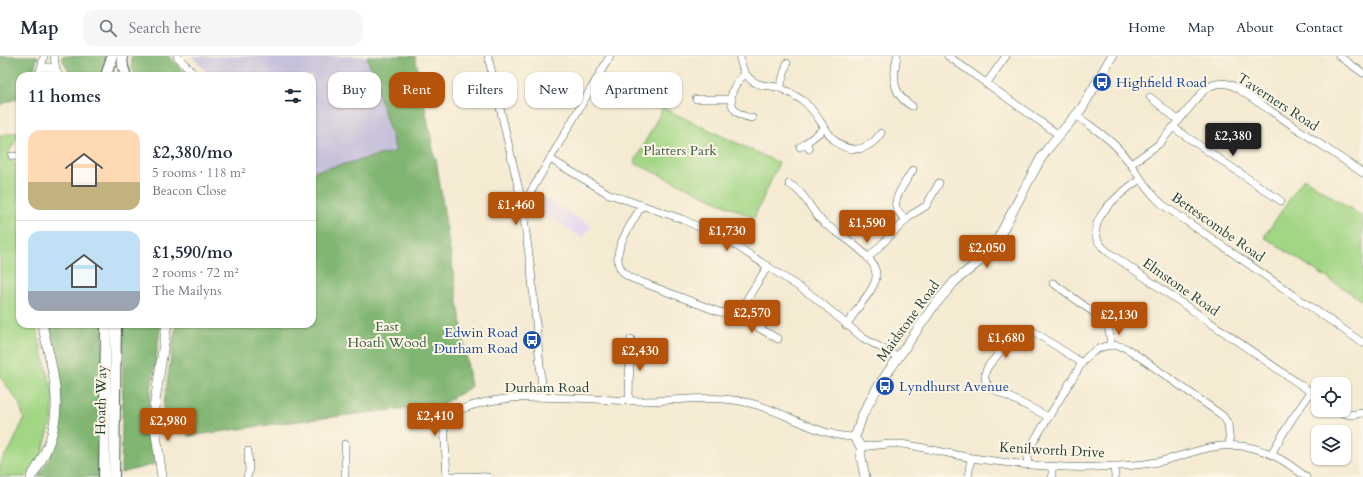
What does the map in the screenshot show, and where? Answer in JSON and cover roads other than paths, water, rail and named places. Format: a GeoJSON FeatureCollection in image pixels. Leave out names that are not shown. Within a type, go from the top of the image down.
{"type":"FeatureCollection","features":[{"type":"Feature","properties":{"kind":"main road"},"geometry":{"type":"LineString","coordinates":[[107,72],[112,56]]}},
{"type":"Feature","properties":{"kind":"main road"},"geometry":{"type":"LineString","coordinates":[[122,56],[125,72]]}},
{"type":"Feature","properties":{"kind":"main road","name":"Hoath Way"},"geometry":{"type":"LineString","coordinates":[[104,477],[106,328]]}},
{"type":"Feature","properties":{"kind":"main road","name":"Hoath Way"},"geometry":{"type":"LineString","coordinates":[[114,477],[116,328]]}},
{"type":"Feature","properties":{"kind":"street"},"geometry":{"type":"LineString","coordinates":[[40,72],[44,56]]}},
{"type":"Feature","properties":{"kind":"street"},"geometry":{"type":"LineString","coordinates":[[54,56],[57,72]]}},
{"type":"Feature","properties":{"kind":"street"},"geometry":{"type":"LineString","coordinates":[[178,56],[192,72]]}},
{"type":"Feature","properties":{"kind":"street"},"geometry":{"type":"LineString","coordinates":[[488,56],[491,72]]}},
{"type":"Feature","properties":{"kind":"street"},"geometry":{"type":"LineString","coordinates":[[522,203],[526,200],[610,56]]}},
{"type":"Feature","properties":{"kind":"street"},"geometry":{"type":"LineString","coordinates":[[740,56],[745,74],[752,81],[780,88],[809,106],[838,143],[850,149],[866,147],[881,138]]}},
{"type":"Feature","properties":{"kind":"street"},"geometry":{"type":"LineString","coordinates":[[897,56],[895,75],[896,89],[902,100],[912,106]]}},
{"type":"Feature","properties":{"kind":"street"},"geometry":{"type":"LineString","coordinates":[[986,84],[1006,56]]}},
{"type":"Feature","properties":{"kind":"street","name":"Maidstone Road"},"geometry":{"type":"LineString","coordinates":[[854,437],[868,403],[933,307],[961,275],[986,255],[994,246],[1041,158],[1091,94],[1112,56]]}},
{"type":"Feature","properties":{"kind":"street"},"geometry":{"type":"LineString","coordinates":[[1339,56],[1363,73]]}},
{"type":"Feature","properties":{"kind":"street"},"geometry":{"type":"LineString","coordinates":[[952,57],[986,84],[1059,135]]}},
{"type":"Feature","properties":{"kind":"street"},"geometry":{"type":"LineString","coordinates":[[779,60],[789,63],[780,88]]}},
{"type":"Feature","properties":{"kind":"street"},"geometry":{"type":"LineString","coordinates":[[42,72],[47,68],[53,69],[55,72]]}},
{"type":"Feature","properties":{"kind":"street"},"geometry":{"type":"LineString","coordinates":[[745,74],[739,79],[733,89],[731,99],[734,108],[738,113],[752,118]]}},
{"type":"Feature","properties":{"kind":"street","name":"Taverners Road"},"geometry":{"type":"LineString","coordinates":[[1131,164],[1154,149],[1174,128],[1205,89],[1214,85],[1228,84],[1237,88],[1363,173]]}},
{"type":"Feature","properties":{"kind":"street"},"geometry":{"type":"LineString","coordinates":[[1150,97],[1179,121]]}},
{"type":"Feature","properties":{"kind":"street"},"geometry":{"type":"LineString","coordinates":[[696,99],[731,99]]}},
{"type":"Feature","properties":{"kind":"street"},"geometry":{"type":"LineString","coordinates":[[500,108],[522,203],[531,270],[543,397]]}},
{"type":"Feature","properties":{"kind":"street","name":"Bettescombe Road"},"geometry":{"type":"LineString","coordinates":[[1076,115],[1112,143],[1131,164],[1140,180],[1154,197],[1171,211],[1363,343]]}},
{"type":"Feature","properties":{"kind":"street"},"geometry":{"type":"LineString","coordinates":[[805,146],[825,128]]}},
{"type":"Feature","properties":{"kind":"street"},"geometry":{"type":"LineString","coordinates":[[1174,128],[1281,201]]}},
{"type":"Feature","properties":{"kind":"street"},"geometry":{"type":"LineString","coordinates":[[12,156],[16,156]]}},
{"type":"Feature","properties":{"kind":"street"},"geometry":{"type":"LineString","coordinates":[[550,159],[609,194],[682,220],[732,243],[814,296],[863,338],[898,357]]}},
{"type":"Feature","properties":{"kind":"street"},"geometry":{"type":"LineString","coordinates":[[906,220],[897,209],[896,203],[898,195],[913,170]]}},
{"type":"Feature","properties":{"kind":"street","name":"Elmstone Road"},"geometry":{"type":"LineString","coordinates":[[1140,180],[1115,198],[1100,216],[1095,230],[1097,239],[1101,246],[1311,392]]}},
{"type":"Feature","properties":{"kind":"street"},"geometry":{"type":"LineString","coordinates":[[868,258],[906,220],[926,206],[939,183]]}},
{"type":"Feature","properties":{"kind":"street"},"geometry":{"type":"LineString","coordinates":[[789,184],[802,193],[818,218],[852,243],[868,258],[876,270],[876,279],[874,284],[846,325]]}},
{"type":"Feature","properties":{"kind":"street"},"geometry":{"type":"LineString","coordinates":[[642,205],[618,252],[618,260],[623,272],[631,278],[719,312],[730,313],[740,310],[768,266]]}},
{"type":"Feature","properties":{"kind":"street"},"geometry":{"type":"LineString","coordinates":[[1053,283],[1104,320],[1109,330],[1111,345]]}},
{"type":"Feature","properties":{"kind":"street"},"geometry":{"type":"LineString","coordinates":[[740,310],[759,328],[778,339]]}},
{"type":"Feature","properties":{"kind":"street"},"geometry":{"type":"LineString","coordinates":[[31,477],[41,462],[48,445],[54,426],[57,404],[55,379],[43,328]]}},
{"type":"Feature","properties":{"kind":"street"},"geometry":{"type":"LineString","coordinates":[[162,477],[154,420],[154,408],[166,328]]}},
{"type":"Feature","properties":{"kind":"street"},"geometry":{"type":"LineString","coordinates":[[1048,418],[989,387],[985,378],[986,370],[989,365],[1014,334],[1024,329],[1033,331],[1082,363]]}},
{"type":"Feature","properties":{"kind":"street"},"geometry":{"type":"LineString","coordinates":[[629,401],[631,339]]}},
{"type":"Feature","properties":{"kind":"street"},"geometry":{"type":"LineString","coordinates":[[1027,464],[1030,448],[1082,363],[1097,349],[1111,345],[1122,346],[1131,350],[1223,416],[1228,424],[1230,445]]}},
{"type":"Feature","properties":{"kind":"street"},"geometry":{"type":"LineString","coordinates":[[1271,454],[1292,419],[1311,392]]}},
{"type":"Feature","properties":{"kind":"street","name":"Durham Road"},"geometry":{"type":"LineString","coordinates":[[447,477],[445,416],[474,405],[519,398],[543,397],[629,401],[695,399],[745,402],[830,434],[854,437]]}},
{"type":"Feature","properties":{"kind":"street"},"geometry":{"type":"LineString","coordinates":[[1351,415],[1363,413]]}},
{"type":"Feature","properties":{"kind":"street"},"geometry":{"type":"LineString","coordinates":[[854,437],[861,447],[861,457],[866,477]]}},
{"type":"Feature","properties":{"kind":"street"},"geometry":{"type":"LineString","coordinates":[[345,444],[345,477]]}},
{"type":"Feature","properties":{"kind":"street","name":"Kenilworth Drive"},"geometry":{"type":"LineString","coordinates":[[861,447],[901,444],[918,446],[971,458],[1084,468],[1161,461],[1207,447],[1230,445],[1257,448],[1271,454],[1306,477]]}},
{"type":"Feature","properties":{"kind":"street"},"geometry":{"type":"LineString","coordinates":[[247,477],[249,471],[248,451]]}},
{"type":"Feature","properties":{"kind":"street"},"geometry":{"type":"LineString","coordinates":[[968,477],[971,458]]}},
{"type":"Feature","properties":{"kind":"street"},"geometry":{"type":"LineString","coordinates":[[1052,466],[1052,477]]}},
{"type":"Feature","properties":{"kind":"street"},"geometry":{"type":"LineString","coordinates":[[1114,466],[1115,477]]}},
{"type":"Feature","properties":{"kind":"street"},"geometry":{"type":"LineString","coordinates":[[447,477],[487,477]]}},
{"type":"Feature","properties":{"kind":"place","name":"Highfield Road"},"geometry":{"type":"Point","coordinates":[1102,82]}},
{"type":"Feature","properties":{"kind":"place","name":"Edwin Road Durham Road"},"geometry":{"type":"Point","coordinates":[532,340]}},
{"type":"Feature","properties":{"kind":"place","name":"Lyndhurst Avenue"},"geometry":{"type":"Point","coordinates":[885,386]}},
{"type":"Feature","properties":{"kind":"park label","name":"Platters Park"},"geometry":{"type":"Point","coordinates":[680,150]}},
{"type":"Feature","properties":{"kind":"park label","name":"East Hoath Wood"},"geometry":{"type":"Point","coordinates":[387,334]}}]}
